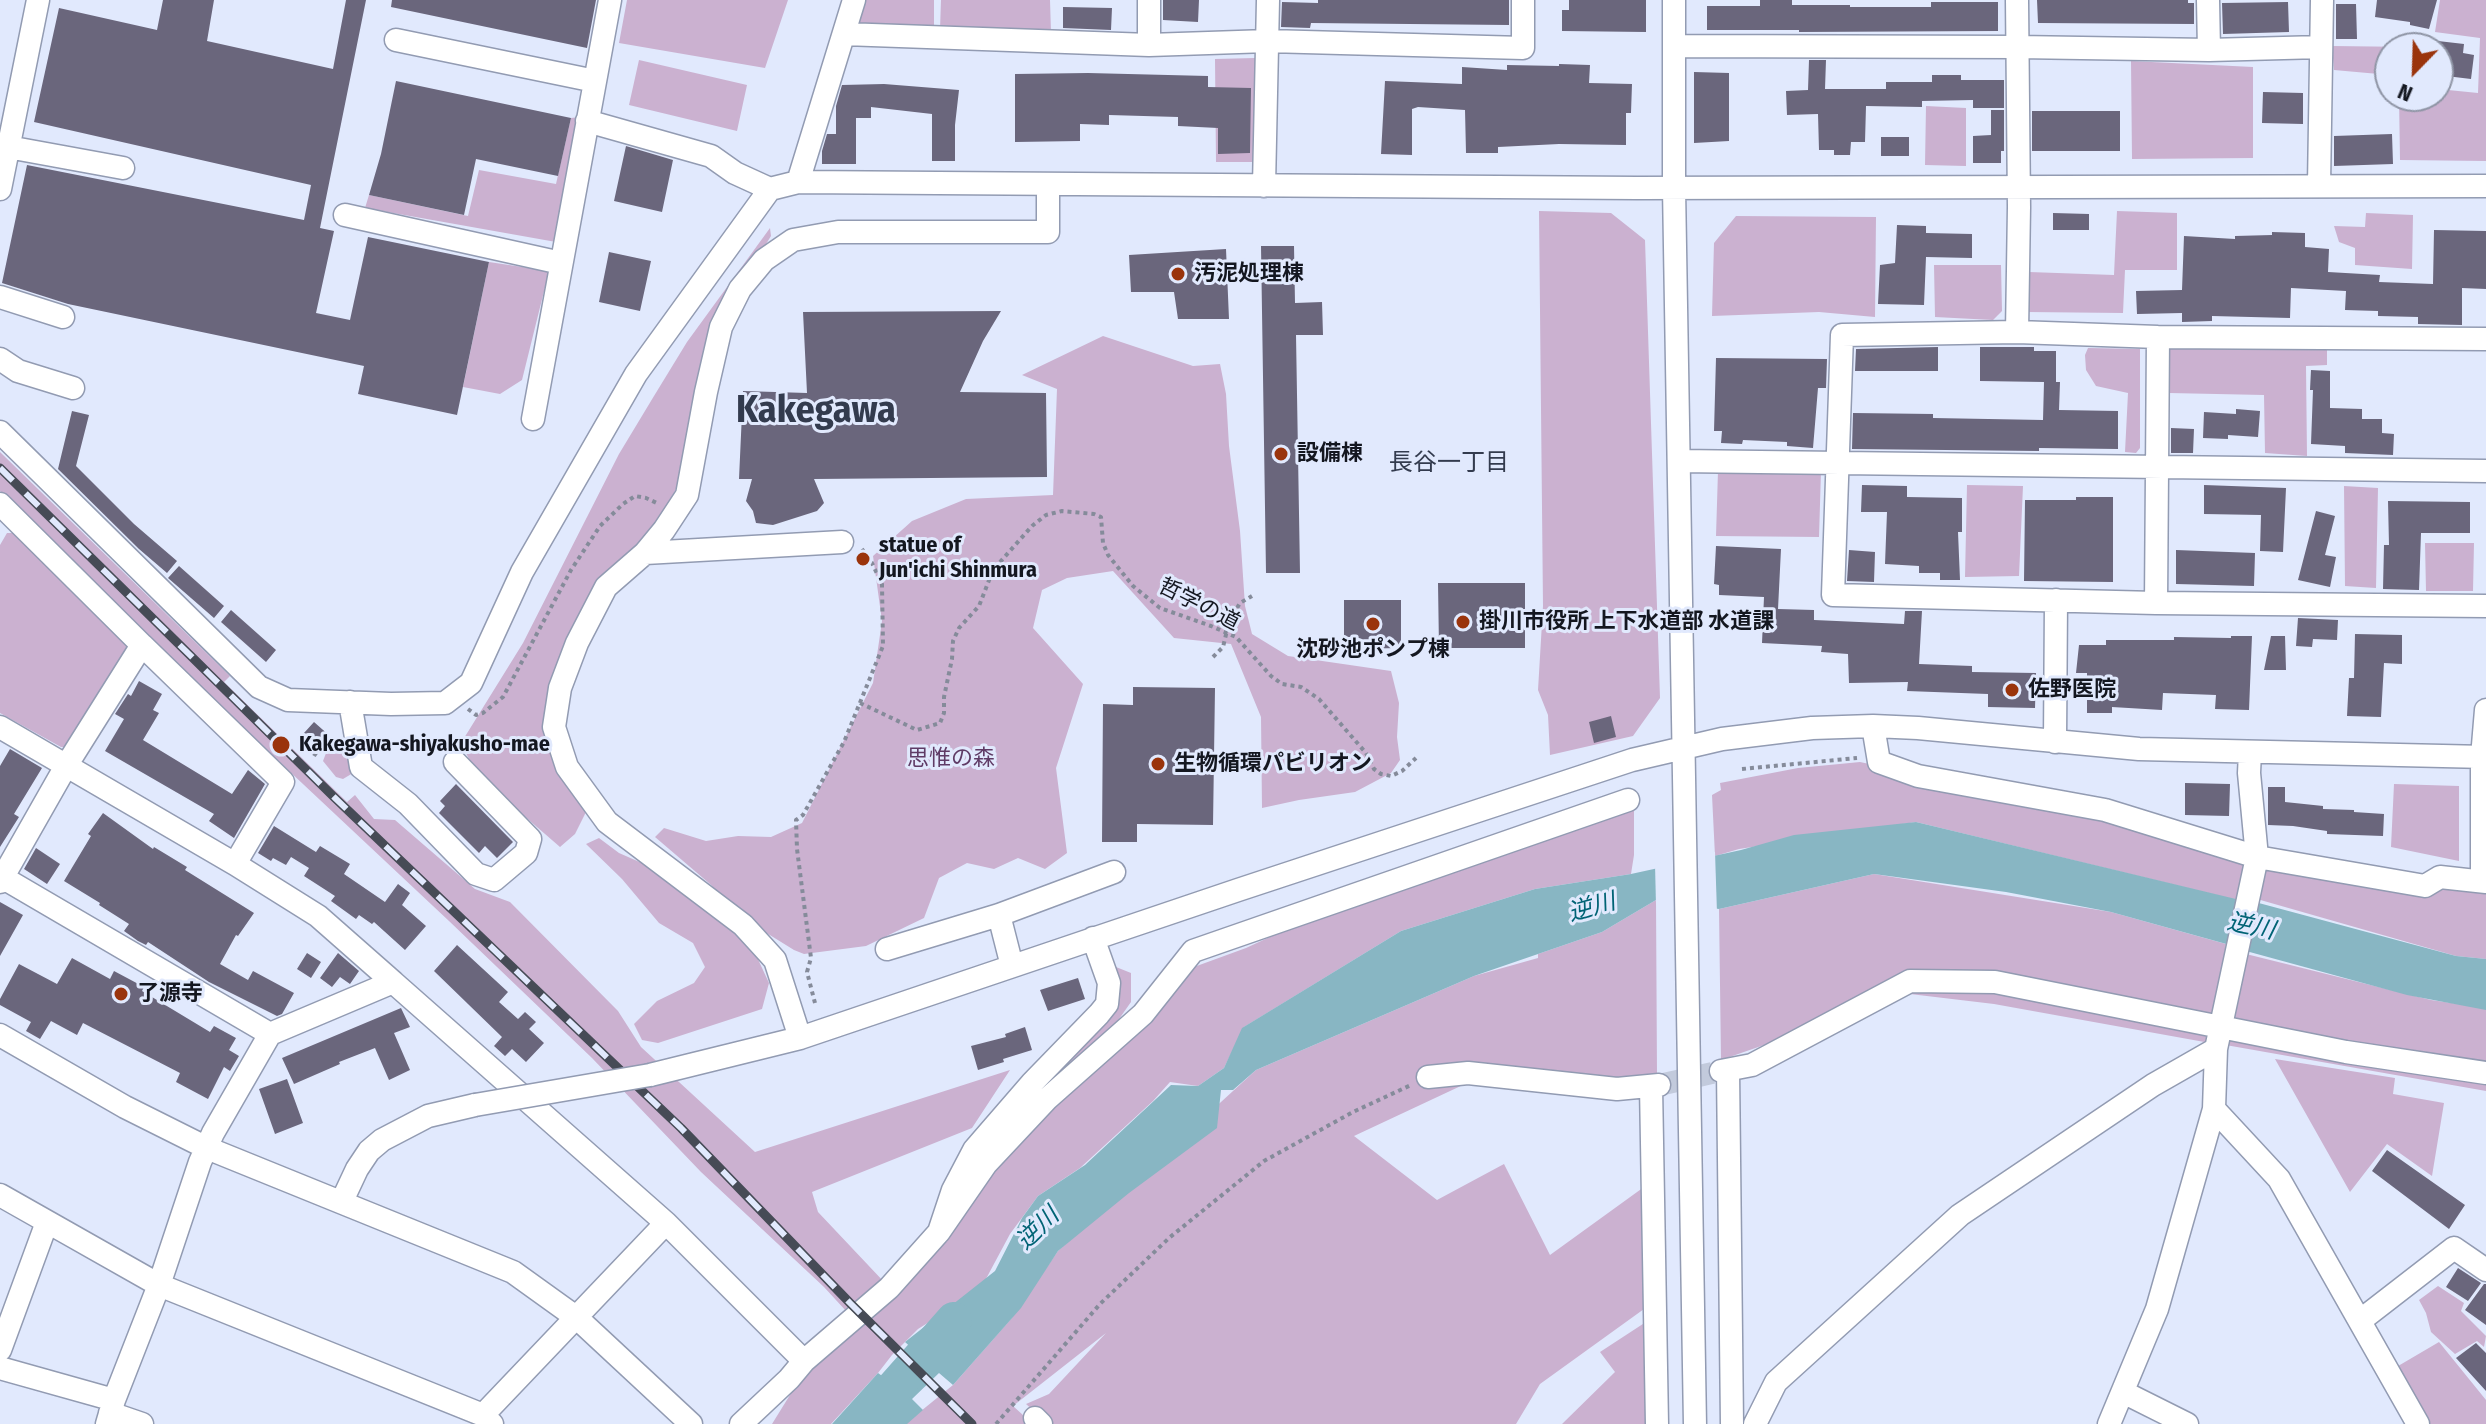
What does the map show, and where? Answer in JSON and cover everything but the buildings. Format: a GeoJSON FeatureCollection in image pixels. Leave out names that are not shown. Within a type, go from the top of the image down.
{"type":"FeatureCollection","features":[{"type":"Feature","properties":{"kind":"street"},"geometry":{"type":"LineString","coordinates":[[0,189],[38,0]]}},
{"type":"Feature","properties":{"kind":"street"},"geometry":{"type":"LineString","coordinates":[[533,419],[610,0]]}},
{"type":"Feature","properties":{"kind":"street"},"geometry":{"type":"LineString","coordinates":[[798,182],[854,0]]}},
{"type":"Feature","properties":{"kind":"street"},"geometry":{"type":"LineString","coordinates":[[1149,0],[1149,45]]}},
{"type":"Feature","properties":{"kind":"street"},"geometry":{"type":"LineString","coordinates":[[1264,186],[1268,0]]}},
{"type":"Feature","properties":{"kind":"street"},"geometry":{"type":"LineString","coordinates":[[844,34],[1149,45],[1268,41],[1523,48],[1523,0]]}},
{"type":"Feature","properties":{"kind":"street"},"geometry":{"type":"LineString","coordinates":[[1674,0],[1674,188],[1695,1424]]}},
{"type":"Feature","properties":{"kind":"street"},"geometry":{"type":"LineString","coordinates":[[2017,0],[2017,332]]}},
{"type":"Feature","properties":{"kind":"street"},"geometry":{"type":"LineString","coordinates":[[2208,0],[2209,50]]}},
{"type":"Feature","properties":{"kind":"street"},"geometry":{"type":"LineString","coordinates":[[2319,185],[2322,0]]}},
{"type":"Feature","properties":{"kind":"street"},"geometry":{"type":"LineString","coordinates":[[396,40],[595,81]]}},
{"type":"Feature","properties":{"kind":"street"},"geometry":{"type":"LineString","coordinates":[[1675,46],[2209,50],[2321,47]]}},
{"type":"Feature","properties":{"kind":"street"},"geometry":{"type":"LineString","coordinates":[[587,121],[711,156],[735,173],[770,189],[798,182],[1674,188],[2486,186]]}},
{"type":"Feature","properties":{"kind":"street"},"geometry":{"type":"LineString","coordinates":[[8,147],[123,168]]}},
{"type":"Feature","properties":{"kind":"street"},"geometry":{"type":"LineString","coordinates":[[800,1038],[775,960],[743,925],[607,822],[567,767],[554,727],[560,688],[577,643],[606,587],[645,553],[687,495],[721,327],[740,289],[764,260],[793,240],[838,232],[1048,232],[1048,185]]}},
{"type":"Feature","properties":{"kind":"street"},"geometry":{"type":"LineString","coordinates":[[0,432],[259,687],[288,700],[445,703],[471,683],[522,572],[636,374],[770,189]]}},
{"type":"Feature","properties":{"kind":"street"},"geometry":{"type":"LineString","coordinates":[[345,215],[561,263]]}},
{"type":"Feature","properties":{"kind":"street"},"geometry":{"type":"LineString","coordinates":[[0,297],[63,317]]}},
{"type":"Feature","properties":{"kind":"street"},"geometry":{"type":"LineString","coordinates":[[2486,339],[2158,337],[2017,332],[1842,335],[1833,595],[2156,603],[2486,606]]}},
{"type":"Feature","properties":{"kind":"street"},"geometry":{"type":"LineString","coordinates":[[2156,603],[2158,337]]}},
{"type":"Feature","properties":{"kind":"street"},"geometry":{"type":"LineString","coordinates":[[0,359],[18,371],[73,388]]}},
{"type":"Feature","properties":{"kind":"street"},"geometry":{"type":"LineString","coordinates":[[1679,461],[2486,471]]}},
{"type":"Feature","properties":{"kind":"street"},"geometry":{"type":"LineString","coordinates":[[3,514],[283,782],[235,864]]}},
{"type":"Feature","properties":{"kind":"street"},"geometry":{"type":"LineString","coordinates":[[645,553],[849,542]]}},
{"type":"Feature","properties":{"kind":"street"},"geometry":{"type":"LineString","coordinates":[[2055,742],[2056,600]]}},
{"type":"Feature","properties":{"kind":"street"},"geometry":{"type":"LineString","coordinates":[[142,645],[66,766],[1,879],[270,1034]]}},
{"type":"Feature","properties":{"kind":"street"},"geometry":{"type":"LineString","coordinates":[[350,702],[361,767],[408,804],[476,874],[494,880],[526,853],[530,839],[455,762]]}},
{"type":"Feature","properties":{"kind":"street"},"geometry":{"type":"LineString","coordinates":[[1873,726],[1879,762],[1918,776],[2105,810],[2257,857],[2425,886],[2440,877],[2484,881],[2486,710]]}},
{"type":"Feature","properties":{"kind":"street"},"geometry":{"type":"LineString","coordinates":[[342,1201],[369,1151],[382,1140],[428,1116],[650,1075],[800,1038],[1617,765],[1722,739],[1812,728],[1873,726],[2139,749],[2484,757]]}},
{"type":"Feature","properties":{"kind":"street"},"geometry":{"type":"LineString","coordinates":[[0,727],[318,916],[666,1223],[804,1361]]}},
{"type":"Feature","properties":{"kind":"street"},"geometry":{"type":"LineString","coordinates":[[2109,1424],[2157,1309],[2214,1109],[2216,1049],[2257,857],[2250,752]]}},
{"type":"Feature","properties":{"kind":"street"},"geometry":{"type":"LineString","coordinates":[[741,1424],[804,1361],[889,1288],[939,1232],[986,1164],[1047,1099],[1143,1014],[1193,951],[1628,800]]}},
{"type":"Feature","properties":{"kind":"street"},"geometry":{"type":"LineString","coordinates":[[887,949],[999,915],[1114,872]]}},
{"type":"Feature","properties":{"kind":"street"},"geometry":{"type":"LineString","coordinates":[[999,915],[1012,966]]}},
{"type":"Feature","properties":{"kind":"street"},"geometry":{"type":"LineString","coordinates":[[939,1232],[953,1190],[974,1150],[1107,1004],[1109,983],[1093,938]]}},
{"type":"Feature","properties":{"kind":"street"},"geometry":{"type":"LineString","coordinates":[[1732,1424],[1724,1070],[1752,1065],[1910,981],[1995,982],[2346,1052],[2486,1073]]}},
{"type":"Feature","properties":{"kind":"street"},"geometry":{"type":"LineString","coordinates":[[111,1412],[159,1285],[200,1162],[270,1034],[393,982]]}},
{"type":"Feature","properties":{"kind":"street"},"geometry":{"type":"LineString","coordinates":[[0,1035],[125,1107],[207,1148],[513,1272],[577,1318],[691,1424]]}},
{"type":"Feature","properties":{"kind":"street"},"geometry":{"type":"LineString","coordinates":[[1755,1424],[1776,1382],[1960,1215],[2153,1085],[2216,1049]]}},
{"type":"Feature","properties":{"kind":"street"},"geometry":{"type":"LineString","coordinates":[[1428,1077],[1468,1073],[1617,1089],[1655,1085],[1657,1424]]}},
{"type":"Feature","properties":{"kind":"street"},"geometry":{"type":"LineString","coordinates":[[2214,1109],[2279,1179],[2418,1424]]}},
{"type":"Feature","properties":{"kind":"street"},"geometry":{"type":"LineString","coordinates":[[0,1195],[159,1285],[487,1420],[666,1223]]}},
{"type":"Feature","properties":{"kind":"street"},"geometry":{"type":"LineString","coordinates":[[0,1350],[47,1222]]}},
{"type":"Feature","properties":{"kind":"street"},"geometry":{"type":"LineString","coordinates":[[2361,1320],[2454,1248],[2486,1270]]}},
{"type":"Feature","properties":{"kind":"street"},"geometry":{"type":"LineString","coordinates":[[0,1368],[142,1424]]}},
{"type":"Feature","properties":{"kind":"street"},"geometry":{"type":"LineString","coordinates":[[2123,1392],[2187,1424]]}},
{"type":"Feature","properties":{"kind":"path"},"geometry":{"type":"LineString","coordinates":[[463,705],[476,715],[503,697],[571,570],[600,526],[623,504],[635,496],[646,498],[675,513]]}},
{"type":"Feature","properties":{"kind":"path","name":"哲学の道"},"geometry":{"type":"LineString","coordinates":[[860,703],[917,730],[940,723],[953,641],[959,628],[979,606],[993,570],[1046,515],[1062,511],[1094,514],[1101,517],[1103,543],[1108,555],[1133,586],[1160,608],[1236,637],[1271,676],[1282,684],[1301,687],[1319,699],[1381,774],[1391,776],[1402,771],[1416,758]]}},
{"type":"Feature","properties":{"kind":"path"},"geometry":{"type":"LineString","coordinates":[[815,1003],[807,972],[811,958],[796,820],[803,815],[844,742],[883,646],[882,584],[870,559],[849,542]]}},
{"type":"Feature","properties":{"kind":"path"},"geometry":{"type":"LineString","coordinates":[[1213,657],[1223,647],[1229,622],[1240,603],[1252,596]]}},
{"type":"Feature","properties":{"kind":"path"},"geometry":{"type":"LineString","coordinates":[[1742,769],[1858,758],[1879,762]]}},
{"type":"Feature","properties":{"kind":"path"},"geometry":{"type":"LineString","coordinates":[[996,1424],[1100,1304],[1169,1238],[1264,1161],[1353,1112],[1428,1077]]}},
{"type":"Feature","properties":{"kind":"green space"},"geometry":{"type":"Polygon","coordinates":[[[627,0],[788,0],[765,68],[619,43],[627,0]]]}},
{"type":"Feature","properties":{"kind":"green space"},"geometry":{"type":"Polygon","coordinates":[[[862,0],[934,0],[934,28],[854,25],[862,0]]]}},
{"type":"Feature","properties":{"kind":"green space"},"geometry":{"type":"Polygon","coordinates":[[[941,0],[1050,0],[1051,33],[940,30],[941,0]]]}},
{"type":"Feature","properties":{"kind":"green space"},"geometry":{"type":"Polygon","coordinates":[[[2440,0],[2486,0],[2486,161],[2400,160],[2399,112],[2454,112],[2454,91],[2478,93],[2480,38],[2454,35],[2454,32],[2435,32],[2440,0]]]}},
{"type":"Feature","properties":{"kind":"green space"},"geometry":{"type":"Polygon","coordinates":[[[2332,46],[2374,47],[2374,74],[2334,70],[2332,46]]]}},
{"type":"Feature","properties":{"kind":"green space"},"geometry":{"type":"Polygon","coordinates":[[[1255,58],[1259,162],[1216,162],[1215,59],[1255,58]]]}},
{"type":"Feature","properties":{"kind":"green space"},"geometry":{"type":"Polygon","coordinates":[[[639,60],[747,85],[737,131],[629,105],[639,60]]]}},
{"type":"Feature","properties":{"kind":"green space"},"geometry":{"type":"Polygon","coordinates":[[[2131,61],[2253,67],[2253,158],[2132,159],[2131,61]]]}},
{"type":"Feature","properties":{"kind":"green space"},"geometry":{"type":"Polygon","coordinates":[[[1926,106],[1966,108],[1966,166],[1925,165],[1926,106]]]}},
{"type":"Feature","properties":{"kind":"green space"},"geometry":{"type":"Polygon","coordinates":[[[580,117],[556,242],[365,208],[369,195],[468,216],[479,170],[556,184],[571,118],[580,117]]]}},
{"type":"Feature","properties":{"kind":"green space"},"geometry":{"type":"Polygon","coordinates":[[[1539,211],[1611,213],[1645,240],[1660,698],[1633,736],[1550,755],[1548,715],[1538,690],[1543,606],[1539,211]]]}},
{"type":"Feature","properties":{"kind":"green space"},"geometry":{"type":"Polygon","coordinates":[[[2117,211],[2177,213],[2177,270],[2125,270],[2123,313],[2027,312],[2029,272],[2114,275],[2117,211]]]}},
{"type":"Feature","properties":{"kind":"green space"},"geometry":{"type":"Polygon","coordinates":[[[2366,213],[2413,215],[2412,269],[2355,265],[2355,248],[2339,242],[2334,226],[2365,227],[2366,213]]]}},
{"type":"Feature","properties":{"kind":"green space"},"geometry":{"type":"Polygon","coordinates":[[[1736,216],[1876,217],[1875,317],[1819,312],[1712,316],[1714,243],[1736,216]]]}},
{"type":"Feature","properties":{"kind":"green space"},"geometry":{"type":"Polygon","coordinates":[[[770,228],[771,236],[718,322],[680,479],[666,512],[645,548],[612,573],[560,657],[546,713],[555,758],[586,812],[575,834],[560,847],[477,775],[461,743],[523,643],[619,454],[687,342],[770,228]]]}},
{"type":"Feature","properties":{"kind":"green space"},"geometry":{"type":"Polygon","coordinates":[[[489,262],[549,271],[522,380],[500,394],[463,387],[489,262]]]}},
{"type":"Feature","properties":{"kind":"green space"},"geometry":{"type":"Polygon","coordinates":[[[1934,265],[2001,265],[2002,311],[1993,320],[1935,317],[1934,265]]]}},
{"type":"Feature","properties":{"kind":"green space","name":"思惟の森"},"geometry":{"type":"Polygon","coordinates":[[[1103,336],[1193,366],[1220,364],[1226,394],[1245,606],[1252,634],[1288,656],[1391,671],[1399,703],[1397,737],[1400,760],[1391,773],[1355,792],[1262,808],[1261,717],[1231,644],[1174,638],[1113,571],[1067,578],[1042,590],[1033,628],[1083,684],[1056,768],[1067,853],[1045,869],[1018,858],[994,869],[967,863],[939,878],[924,918],[866,946],[804,954],[794,950],[752,924],[655,837],[664,828],[706,841],[738,836],[771,837],[802,823],[873,683],[882,621],[873,556],[912,521],[966,499],[1053,495],[1057,389],[1022,375],[1103,336]]]}},
{"type":"Feature","properties":{"kind":"green space"},"geometry":{"type":"Polygon","coordinates":[[[2171,344],[2327,346],[2327,365],[2306,366],[2307,456],[2265,453],[2264,395],[2169,393],[2166,350],[2171,344]]]}},
{"type":"Feature","properties":{"kind":"green space"},"geometry":{"type":"Polygon","coordinates":[[[2088,348],[2140,349],[2140,448],[2136,453],[2125,452],[2128,393],[2096,386],[2086,370],[2088,348]]]}},
{"type":"Feature","properties":{"kind":"green space"},"geometry":{"type":"Polygon","coordinates":[[[0,452],[230,676],[224,682],[347,802],[355,795],[374,819],[395,820],[475,889],[510,902],[618,1011],[641,1047],[755,1152],[1010,1070],[972,1128],[812,1192],[818,1212],[885,1283],[1016,1139],[1183,971],[1246,948],[1376,888],[1634,806],[1631,874],[1535,889],[1401,931],[1244,1027],[1224,1068],[1198,1086],[1170,1082],[1080,1168],[1038,1196],[1010,1234],[980,1290],[918,1329],[831,1424],[772,1424],[798,1382],[858,1324],[824,1287],[701,1172],[592,1058],[174,663],[0,491],[0,452]]]}},
{"type":"Feature","properties":{"kind":"green space"},"geometry":{"type":"Polygon","coordinates":[[[1718,471],[1821,471],[1819,537],[1716,536],[1718,471]]]}},
{"type":"Feature","properties":{"kind":"green space"},"geometry":{"type":"Polygon","coordinates":[[[1967,485],[2023,486],[2019,576],[1965,577],[1967,485]]]}},
{"type":"Feature","properties":{"kind":"green space"},"geometry":{"type":"Polygon","coordinates":[[[2344,486],[2378,488],[2376,588],[2345,586],[2344,486]]]}},
{"type":"Feature","properties":{"kind":"green space"},"geometry":{"type":"Polygon","coordinates":[[[7,533],[14,533],[126,642],[126,653],[71,747],[61,747],[0,713],[0,545],[7,533]]]}},
{"type":"Feature","properties":{"kind":"green space"},"geometry":{"type":"Polygon","coordinates":[[[2425,543],[2474,543],[2473,591],[2426,591],[2425,543]]]}},
{"type":"Feature","properties":{"kind":"green space"},"geometry":{"type":"Polygon","coordinates":[[[345,743],[358,761],[353,773],[343,779],[336,777],[323,761],[328,748],[345,743]]]}},
{"type":"Feature","properties":{"kind":"green space"},"geometry":{"type":"Polygon","coordinates":[[[1860,762],[2101,814],[2246,859],[2237,900],[1916,822],[1739,849],[1715,856],[1712,795],[1721,790],[1720,783],[1798,768],[1860,762]]]}},
{"type":"Feature","properties":{"kind":"green space"},"geometry":{"type":"Polygon","coordinates":[[[2394,784],[2459,786],[2459,861],[2391,847],[2394,784]]]}},
{"type":"Feature","properties":{"kind":"green space"},"geometry":{"type":"Polygon","coordinates":[[[599,838],[619,853],[660,871],[721,918],[756,955],[769,983],[762,1009],[658,1043],[642,1040],[634,1024],[657,1001],[694,983],[705,967],[693,943],[659,923],[622,879],[586,844],[599,838]]]}},
{"type":"Feature","properties":{"kind":"green space"},"geometry":{"type":"Polygon","coordinates":[[[2263,867],[2486,891],[2486,959],[2456,956],[2257,899],[2263,867]]]}},
{"type":"Feature","properties":{"kind":"green space"},"geometry":{"type":"Polygon","coordinates":[[[1874,874],[2111,912],[2226,944],[2210,1043],[1994,1004],[1910,994],[1721,1060],[1719,909],[1874,874]]]}},
{"type":"Feature","properties":{"kind":"green space"},"geometry":{"type":"Polygon","coordinates":[[[1656,900],[1657,1075],[1585,1092],[1465,1084],[1354,1136],[1437,1200],[1504,1164],[1550,1255],[1644,1187],[1644,1309],[1540,1384],[1516,1424],[1048,1424],[1026,1404],[1049,1394],[1106,1333],[1013,1406],[1033,1424],[905,1424],[953,1385],[1011,1319],[1058,1251],[1256,1070],[1474,976],[1538,958],[1538,954],[1602,932],[1656,900]]]}},
{"type":"Feature","properties":{"kind":"green space"},"geometry":{"type":"Polygon","coordinates":[[[2242,953],[2431,1000],[2486,1008],[2486,1091],[2220,1044],[2242,953]]]}},
{"type":"Feature","properties":{"kind":"green space"},"geometry":{"type":"Polygon","coordinates":[[[1111,965],[1131,973],[1131,1002],[1112,1029],[1021,1106],[1095,1029],[1111,965]]]}},
{"type":"Feature","properties":{"kind":"green space"},"geometry":{"type":"Polygon","coordinates":[[[2275,1059],[2395,1078],[2393,1094],[2444,1103],[2432,1176],[2387,1144],[2350,1192],[2275,1059]]]}},
{"type":"Feature","properties":{"kind":"green space"},"geometry":{"type":"Polygon","coordinates":[[[2438,1286],[2464,1303],[2461,1311],[2486,1336],[2484,1347],[2477,1341],[2455,1354],[2431,1332],[2419,1300],[2438,1286]]]}},
{"type":"Feature","properties":{"kind":"green space"},"geometry":{"type":"Polygon","coordinates":[[[1649,1320],[1648,1424],[1562,1424],[1615,1372],[1600,1352],[1649,1320]]]}},
{"type":"Feature","properties":{"kind":"green space"},"geometry":{"type":"Polygon","coordinates":[[[2439,1342],[2486,1400],[2486,1424],[2426,1424],[2393,1369],[2439,1342]]]}},
{"type":"Feature","properties":{"kind":"water"},"geometry":{"type":"Polygon","coordinates":[[[1916,822],[2240,900],[2230,945],[2111,912],[2006,892],[1874,874],[1719,909],[1656,900],[1602,932],[1474,976],[1256,1070],[1233,1090],[1221,1090],[1217,1128],[1129,1193],[1058,1251],[1021,1308],[953,1385],[939,1373],[912,1399],[923,1410],[907,1424],[832,1424],[878,1373],[900,1389],[928,1363],[905,1342],[995,1271],[1022,1218],[1038,1196],[1085,1165],[1171,1085],[1198,1086],[1224,1068],[1242,1028],[1401,931],[1535,889],[1631,874],[1794,835],[1916,822]]]}},
{"type":"Feature","properties":{"kind":"water"},"geometry":{"type":"Polygon","coordinates":[[[2255,902],[2456,956],[2486,959],[2486,1010],[2407,995],[2246,951],[2255,902]]]}},
{"type":"Feature","properties":{"kind":"pier"},"geometry":{"type":"Polygon","coordinates":[[[1715,852],[1717,913],[1656,905],[1655,864],[1715,852]]]}},
{"type":"Feature","properties":{"kind":"waterway","name":"逆川"},"geometry":{"type":"LineString","coordinates":[[862,1424],[954,1320]]}},
{"type":"Feature","properties":{"kind":"tunnel"},"geometry":{"type":"LineString","coordinates":[[1659,1085],[1721,1071]]}},
{"type":"Feature","properties":{"kind":"railway"},"geometry":{"type":"LineString","coordinates":[[0,468],[335,798],[681,1128],[972,1424]]}},
{"type":"Feature","properties":{"kind":"place","name":"汚泥処理棟"},"geometry":{"type":"Point","coordinates":[1178,274]}},
{"type":"Feature","properties":{"kind":"place","name":"設備棟"},"geometry":{"type":"Point","coordinates":[1281,454]}},
{"type":"Feature","properties":{"kind":"place","name":"statue of Jun'ichi Shinmura"},"geometry":{"type":"Point","coordinates":[863,559]}},
{"type":"Feature","properties":{"kind":"place","name":"掛川市役所 上下水道部 水道課"},"geometry":{"type":"Point","coordinates":[1463,622]}},
{"type":"Feature","properties":{"kind":"place","name":"沈砂池ポンプ棟"},"geometry":{"type":"Point","coordinates":[1373,624]}},
{"type":"Feature","properties":{"kind":"place","name":"佐野医院"},"geometry":{"type":"Point","coordinates":[2012,690]}},
{"type":"Feature","properties":{"kind":"place","name":"Kakegawa-shiyakusho-mae"},"geometry":{"type":"Point","coordinates":[281,745]}},
{"type":"Feature","properties":{"kind":"place","name":"生物循環パビリオン"},"geometry":{"type":"Point","coordinates":[1158,764]}},
{"type":"Feature","properties":{"kind":"place","name":"了源寺"},"geometry":{"type":"Point","coordinates":[121,994]}},
{"type":"Feature","properties":{"kind":"district","name":"Kakegawa"},"geometry":{"type":"Point","coordinates":[816,411]}},
{"type":"Feature","properties":{"kind":"district","name":"長谷一丁目"},"geometry":{"type":"Point","coordinates":[1449,463]}}]}
